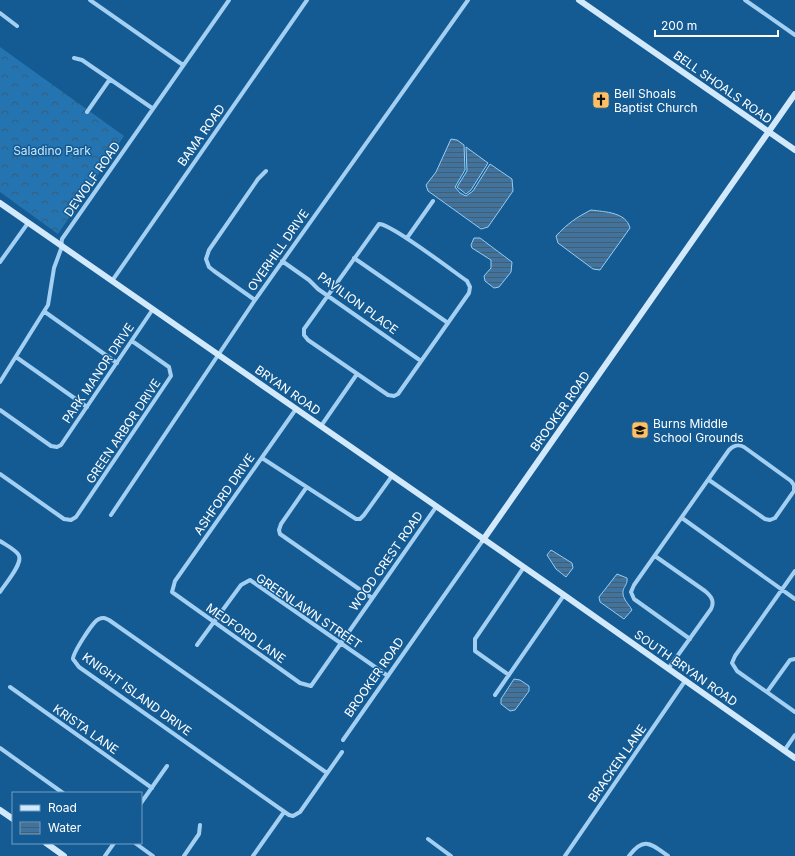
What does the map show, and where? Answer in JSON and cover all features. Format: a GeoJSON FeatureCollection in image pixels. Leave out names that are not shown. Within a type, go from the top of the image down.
{"type":"FeatureCollection","features":[{"type":"Feature","properties":{"kind":"street"},"geometry":{"type":"LineString","coordinates":[[90,0],[183,65]]}},
{"type":"Feature","properties":{"kind":"street","name":"DEWOLF ROAD"},"geometry":{"type":"LineString","coordinates":[[0,382],[45,312],[50,301],[54,268],[62,239],[152,108],[229,0]]}},
{"type":"Feature","properties":{"kind":"street","name":"BAMA ROAD"},"geometry":{"type":"LineString","coordinates":[[112,281],[307,0]]}},
{"type":"Feature","properties":{"kind":"street","name":"OVERHILL DRIVE"},"geometry":{"type":"LineString","coordinates":[[111,516],[255,300],[468,0]]}},
{"type":"Feature","properties":{"kind":"street","name":"BELL SHOALS ROAD"},"geometry":{"type":"LineString","coordinates":[[579,0],[795,150]]}},
{"type":"Feature","properties":{"kind":"street"},"geometry":{"type":"LineString","coordinates":[[745,0],[795,35]]}},
{"type":"Feature","properties":{"kind":"street"},"geometry":{"type":"LineString","coordinates":[[0,13],[18,26]]}},
{"type":"Feature","properties":{"kind":"street"},"geometry":{"type":"LineString","coordinates":[[74,58],[82,60],[152,108]]}},
{"type":"Feature","properties":{"kind":"street"},"geometry":{"type":"LineString","coordinates":[[87,112],[110,79]]}},
{"type":"Feature","properties":{"kind":"street","name":"BROOKER ROAD"},"geometry":{"type":"LineString","coordinates":[[343,740],[795,94]]}},
{"type":"Feature","properties":{"kind":"street"},"geometry":{"type":"LineString","coordinates":[[255,300],[209,267],[206,259],[209,250],[258,179],[266,171]]}},
{"type":"Feature","properties":{"kind":"street"},"geometry":{"type":"LineString","coordinates":[[407,238],[433,201]]}},
{"type":"Feature","properties":{"kind":"street","name":"BRYAN ROAD"},"geometry":{"type":"LineString","coordinates":[[0,203],[564,595]]}},
{"type":"Feature","properties":{"kind":"street"},"geometry":{"type":"LineString","coordinates":[[0,262],[28,223]]}},
{"type":"Feature","properties":{"kind":"street"},"geometry":{"type":"LineString","coordinates":[[379,224],[385,224],[407,238],[469,284],[469,293],[398,394],[394,396],[388,395],[357,374],[308,340],[304,335],[304,329],[354,258],[379,224]]}},
{"type":"Feature","properties":{"kind":"street"},"geometry":{"type":"LineString","coordinates":[[354,258],[448,323]]}},
{"type":"Feature","properties":{"kind":"street","name":"PAVILION PLACE"},"geometry":{"type":"LineString","coordinates":[[282,261],[310,280],[328,296],[421,361]]}},
{"type":"Feature","properties":{"kind":"street","name":"PARK MANOR DRIVE"},"geometry":{"type":"LineString","coordinates":[[0,410],[51,446],[58,446],[63,443],[153,309]]}},
{"type":"Feature","properties":{"kind":"street"},"geometry":{"type":"LineString","coordinates":[[45,312],[117,363]]}},
{"type":"Feature","properties":{"kind":"street","name":"GREEN ARBOR DRIVE"},"geometry":{"type":"LineString","coordinates":[[0,474],[64,519],[71,520],[78,515],[171,376],[169,367],[132,341]]}},
{"type":"Feature","properties":{"kind":"street"},"geometry":{"type":"LineString","coordinates":[[16,357],[87,407]]}},
{"type":"Feature","properties":{"kind":"street"},"geometry":{"type":"LineString","coordinates":[[321,426],[357,374]]}},
{"type":"Feature","properties":{"kind":"street","name":"ASHFORD DRIVE"},"geometry":{"type":"LineString","coordinates":[[172,592],[175,581],[296,409]]}},
{"type":"Feature","properties":{"kind":"street"},"geometry":{"type":"LineString","coordinates":[[690,639],[632,597],[632,589],[655,556],[709,480],[732,448],[739,445],[791,481],[794,485],[794,491],[775,518],[765,520],[709,480]]}},
{"type":"Feature","properties":{"kind":"street"},"geometry":{"type":"LineString","coordinates":[[262,458],[353,518],[358,519],[364,515],[392,476]]}},
{"type":"Feature","properties":{"kind":"street"},"geometry":{"type":"LineString","coordinates":[[306,488],[281,524],[279,530],[280,534],[372,598]]}},
{"type":"Feature","properties":{"kind":"street","name":"WOOD CREST ROAD"},"geometry":{"type":"LineString","coordinates":[[311,686],[436,507]]}},
{"type":"Feature","properties":{"kind":"street"},"geometry":{"type":"LineString","coordinates":[[682,518],[795,598]]}},
{"type":"Feature","properties":{"kind":"street"},"geometry":{"type":"LineString","coordinates":[[0,541],[16,553],[20,558],[19,565],[0,592]]}},
{"type":"Feature","properties":{"kind":"street"},"geometry":{"type":"LineString","coordinates":[[655,556],[712,598],[712,608],[668,669]]}},
{"type":"Feature","properties":{"kind":"street"},"geometry":{"type":"LineString","coordinates":[[509,675],[475,651],[475,639],[524,568]]}},
{"type":"Feature","properties":{"kind":"street"},"geometry":{"type":"LineString","coordinates":[[795,571],[735,656],[732,663],[737,671],[795,712]]}},
{"type":"Feature","properties":{"kind":"street","name":"GREENLAWN STREET"},"geometry":{"type":"LineString","coordinates":[[197,646],[241,585],[250,580],[388,676]]}},
{"type":"Feature","properties":{"kind":"street","name":"MEDFORD LANE"},"geometry":{"type":"LineString","coordinates":[[172,592],[213,623],[300,683],[311,686]]}},
{"type":"Feature","properties":{"kind":"street"},"geometry":{"type":"LineString","coordinates":[[494,695],[564,595]]}},
{"type":"Feature","properties":{"kind":"street","name":"SOUTH BRYAN ROAD"},"geometry":{"type":"LineString","coordinates":[[564,595],[795,758]]}},
{"type":"Feature","properties":{"kind":"street","name":"KNIGHT ISLAND DRIVE"},"geometry":{"type":"LineString","coordinates":[[284,812],[74,662],[74,652],[96,621],[102,618],[109,620],[327,773]]}},
{"type":"Feature","properties":{"kind":"street"},"geometry":{"type":"LineString","coordinates":[[767,692],[790,660],[795,658]]}},
{"type":"Feature","properties":{"kind":"street","name":"BRACKEN LANE"},"geometry":{"type":"LineString","coordinates":[[565,856],[685,681]]}},
{"type":"Feature","properties":{"kind":"street","name":"KRISTA LANE"},"geometry":{"type":"LineString","coordinates":[[10,687],[152,788]]}},
{"type":"Feature","properties":{"kind":"street"},"geometry":{"type":"LineString","coordinates":[[784,751],[795,735]]}},
{"type":"Feature","properties":{"kind":"street"},"geometry":{"type":"LineString","coordinates":[[0,748],[63,792]]}},
{"type":"Feature","properties":{"kind":"street"},"geometry":{"type":"LineString","coordinates":[[253,856],[284,812],[293,816],[300,812],[342,752]]}},
{"type":"Feature","properties":{"kind":"street"},"geometry":{"type":"LineString","coordinates":[[142,802],[167,766]]}},
{"type":"Feature","properties":{"kind":"street"},"geometry":{"type":"LineString","coordinates":[[0,810],[12,819]]}},
{"type":"Feature","properties":{"kind":"street"},"geometry":{"type":"LineString","coordinates":[[184,856],[199,834],[200,825]]}},
{"type":"Feature","properties":{"kind":"street"},"geometry":{"type":"LineString","coordinates":[[428,839],[451,856]]}},
{"type":"Feature","properties":{"kind":"street"},"geometry":{"type":"LineString","coordinates":[[629,856],[636,847],[642,843],[652,844],[668,856]]}},
{"type":"Feature","properties":{"kind":"street"},"geometry":{"type":"LineString","coordinates":[[47,844],[64,856]]}},
{"type":"Feature","properties":{"kind":"street"},"geometry":{"type":"LineString","coordinates":[[106,856],[113,844]]}},
{"type":"Feature","properties":{"kind":"street"},"geometry":{"type":"LineString","coordinates":[[136,844],[153,856]]}},
{"type":"Feature","properties":{"kind":"green space","name":"Saladino Park"},"geometry":{"type":"Polygon","coordinates":[[[0,47],[124,136],[58,234],[0,192],[0,47]]]}},
{"type":"Feature","properties":{"kind":"water"},"geometry":{"type":"Polygon","coordinates":[[[451,139],[457,140],[464,145],[465,170],[455,187],[460,193],[466,196],[473,191],[490,164],[512,179],[513,191],[488,227],[481,229],[428,191],[426,185],[436,172],[451,139]]]}},
{"type":"Feature","properties":{"kind":"water"},"geometry":{"type":"Polygon","coordinates":[[[466,147],[488,163],[471,190],[466,194],[457,187],[467,171],[466,147]]]}},
{"type":"Feature","properties":{"kind":"water"},"geometry":{"type":"Polygon","coordinates":[[[591,210],[608,212],[620,216],[628,223],[630,228],[600,270],[593,269],[558,243],[556,236],[572,221],[591,210]]]}},
{"type":"Feature","properties":{"kind":"water"},"geometry":{"type":"Polygon","coordinates":[[[474,238],[480,238],[512,262],[511,272],[499,287],[494,288],[485,281],[484,276],[491,268],[491,260],[472,248],[471,245],[474,238]]]}},
{"type":"Feature","properties":{"kind":"water"},"geometry":{"type":"Polygon","coordinates":[[[551,550],[572,563],[573,568],[566,577],[556,569],[547,555],[551,550]]]}},
{"type":"Feature","properties":{"kind":"water"},"geometry":{"type":"Polygon","coordinates":[[[617,574],[627,578],[623,594],[632,610],[624,619],[600,602],[599,597],[617,574]]]}},
{"type":"Feature","properties":{"kind":"water"},"geometry":{"type":"Polygon","coordinates":[[[514,679],[520,680],[529,686],[529,691],[515,710],[510,711],[501,704],[501,699],[514,679]]]}},
{"type":"Feature","properties":{"kind":"place","name":"Bell Shoals Baptist Church"},"geometry":{"type":"Point","coordinates":[601,100]}},
{"type":"Feature","properties":{"kind":"place","name":"Burns Middle School Grounds"},"geometry":{"type":"Point","coordinates":[640,430]}}]}
